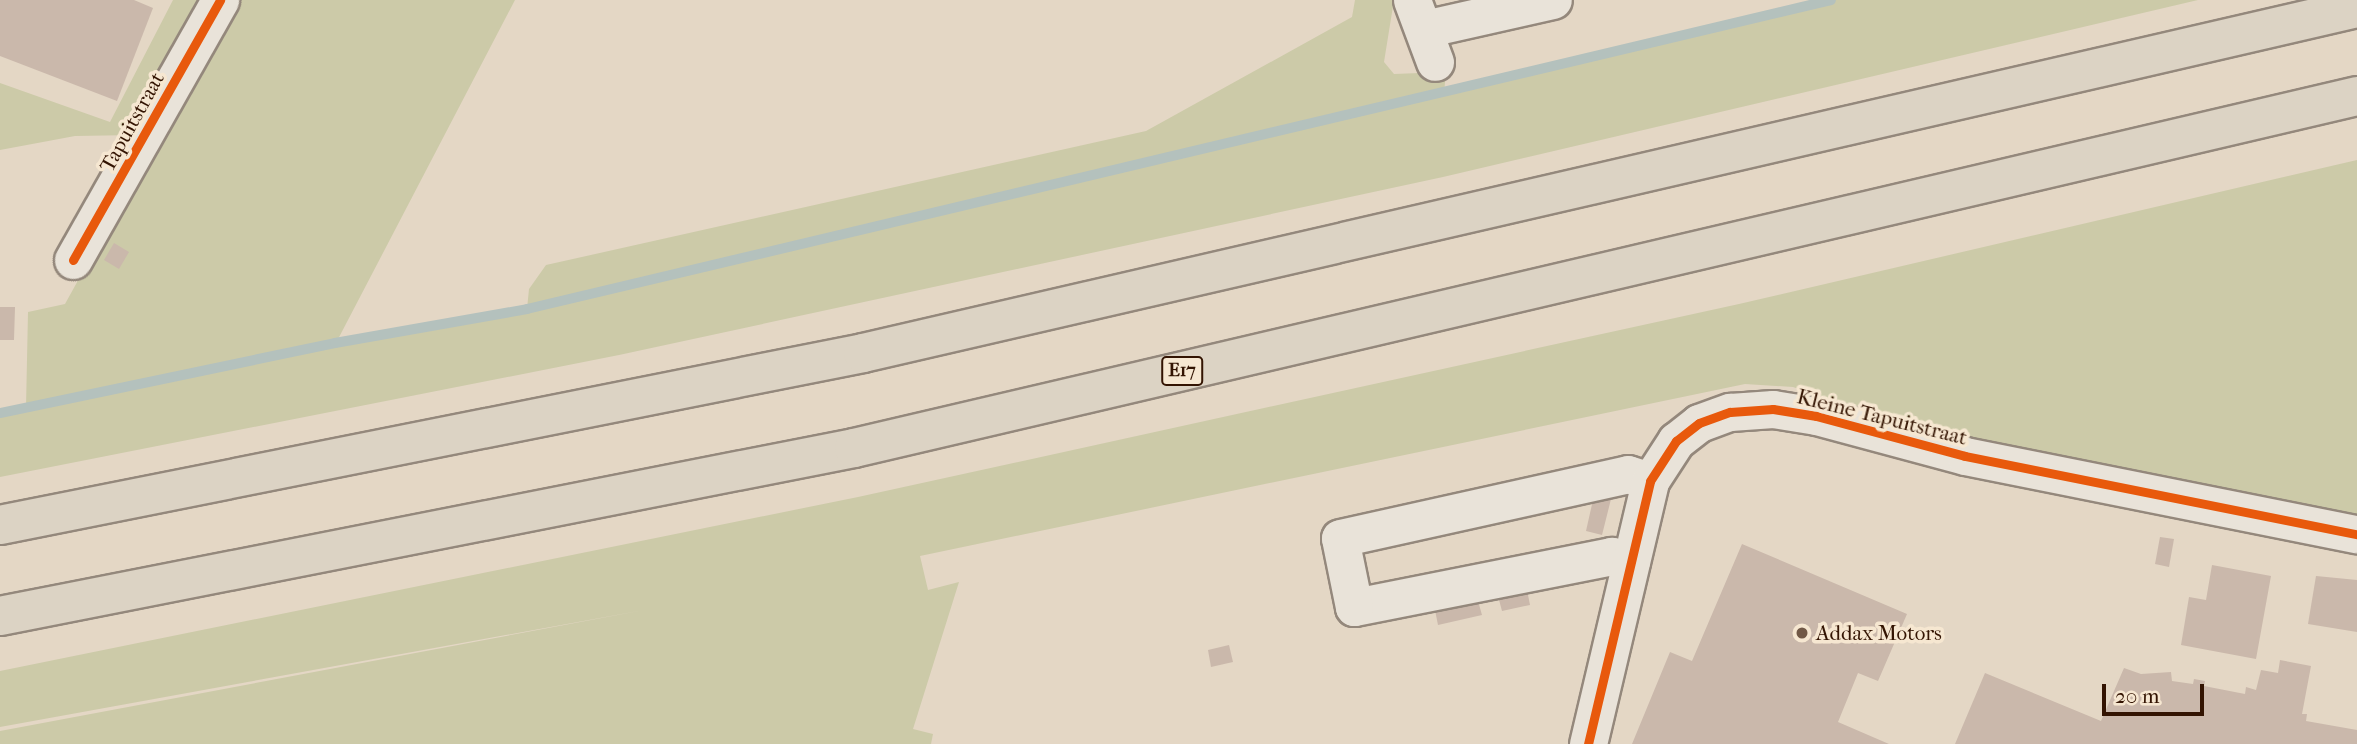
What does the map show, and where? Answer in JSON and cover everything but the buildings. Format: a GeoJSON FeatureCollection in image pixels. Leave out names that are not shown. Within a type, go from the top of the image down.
{"type":"FeatureCollection","features":[{"type":"Feature","properties":{"kind":"highway"},"geometry":{"type":"LineString","coordinates":[[0,525],[863,353],[2357,8]]}},
{"type":"Feature","properties":{"kind":"highway","name":"E17"},"geometry":{"type":"LineString","coordinates":[[0,617],[854,448],[2357,96]]}},
{"type":"Feature","properties":{"kind":"street","name":"Tapuitstraat"},"geometry":{"type":"LineString","coordinates":[[73,260],[220,0]]}},
{"type":"Feature","properties":{"kind":"street"},"geometry":{"type":"LineString","coordinates":[[1424,30],[1489,7],[1553,0]]}},
{"type":"Feature","properties":{"kind":"street","name":"Kleine Tapuitstraat"},"geometry":{"type":"LineString","coordinates":[[1588,744],[1650,481],[1660,460],[1699,423],[1730,412],[1773,409],[1816,416],[1965,456],[2357,534]]}},
{"type":"Feature","properties":{"kind":"street"},"geometry":{"type":"LineString","coordinates":[[1630,561],[1612,556],[1354,607],[1340,538],[1628,474],[1650,481]]}},
{"type":"Feature","properties":{"kind":"shaded area"},"geometry":{"type":"Polygon","coordinates":[[[173,0],[212,0],[136,135],[75,136],[0,150],[0,83],[110,122],[173,0]]]}},
{"type":"Feature","properties":{"kind":"shaded area"},"geometry":{"type":"Polygon","coordinates":[[[233,0],[515,0],[336,343],[527,309],[529,289],[546,265],[1146,131],[1352,17],[1355,0],[1394,0],[1384,62],[1394,74],[1446,72],[1444,93],[1831,0],[2198,0],[1443,177],[619,355],[0,477],[0,413],[26,407],[28,312],[65,304],[233,0]]]}},
{"type":"Feature","properties":{"kind":"shaded area"},"geometry":{"type":"Polygon","coordinates":[[[2357,160],[2357,517],[1923,433],[1793,387],[1745,384],[920,556],[928,590],[959,582],[913,729],[933,734],[931,744],[0,744],[0,731],[644,610],[0,727],[0,671],[858,497],[1739,304],[2357,160]]]}},
{"type":"Feature","properties":{"kind":"waterway"},"geometry":{"type":"LineString","coordinates":[[0,413],[335,343],[527,309],[1831,0]]}},
{"type":"Feature","properties":{"kind":"cycle path"},"geometry":{"type":"LineString","coordinates":[[73,260],[220,0]]}},
{"type":"Feature","properties":{"kind":"cycle path"},"geometry":{"type":"LineString","coordinates":[[1588,744],[1650,481],[1676,441],[1699,423],[1730,412],[1773,409],[1816,416],[1965,456],[2357,534]]}},
{"type":"Feature","properties":{"kind":"place","name":"Addax Motors"},"geometry":{"type":"Point","coordinates":[1802,633]}}]}
